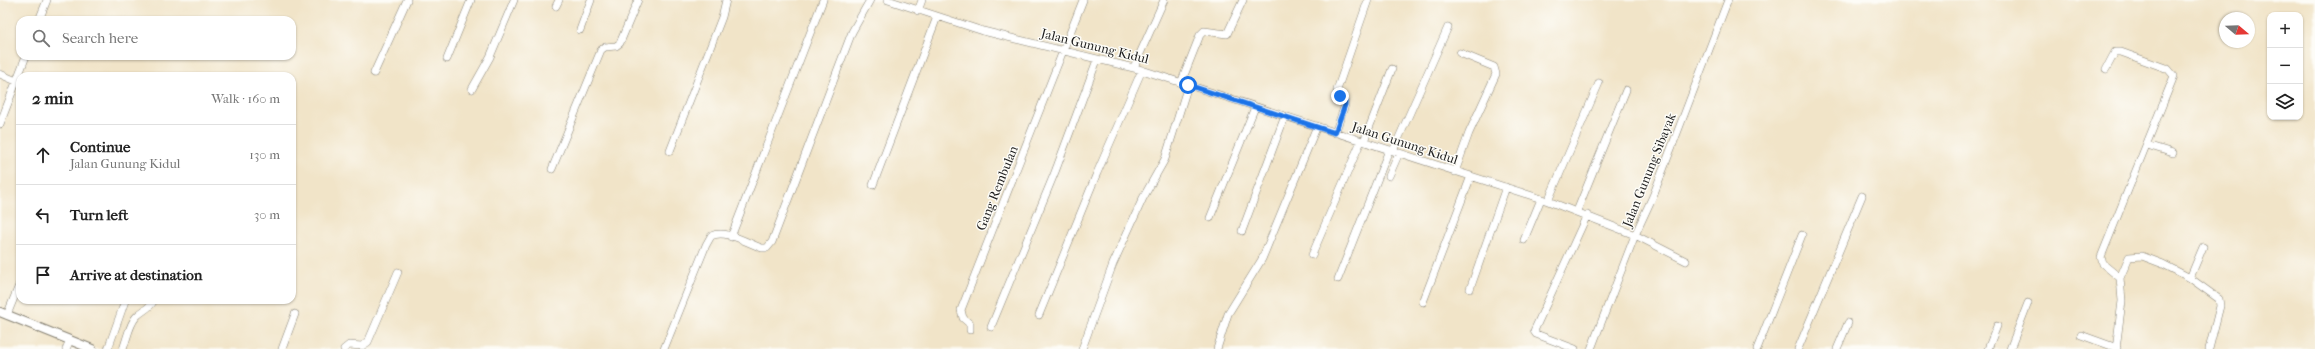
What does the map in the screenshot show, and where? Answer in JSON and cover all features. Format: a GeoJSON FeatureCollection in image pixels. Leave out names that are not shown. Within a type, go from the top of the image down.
{"type":"FeatureCollection","features":[{"type":"Feature","properties":{"kind":"street"},"geometry":{"type":"LineString","coordinates":[[41,16],[47,0]]}},
{"type":"Feature","properties":{"kind":"street"},"geometry":{"type":"LineString","coordinates":[[374,73],[407,0]]}},
{"type":"Feature","properties":{"kind":"street"},"geometry":{"type":"LineString","coordinates":[[447,59],[471,0]]}},
{"type":"Feature","properties":{"kind":"street"},"geometry":{"type":"LineString","coordinates":[[472,89],[490,57],[514,0]]}},
{"type":"Feature","properties":{"kind":"street"},"geometry":{"type":"LineString","coordinates":[[580,30],[591,0]]}},
{"type":"Feature","properties":{"kind":"street"},"geometry":{"type":"LineString","coordinates":[[552,169],[601,50],[605,47],[616,46],[620,43],[638,0]]}},
{"type":"Feature","properties":{"kind":"street"},"geometry":{"type":"LineString","coordinates":[[670,151],[722,16],[726,0]]}},
{"type":"Feature","properties":{"kind":"street"},"geometry":{"type":"LineString","coordinates":[[731,237],[823,0]]}},
{"type":"Feature","properties":{"kind":"street"},"geometry":{"type":"LineString","coordinates":[[664,349],[708,240],[711,236],[720,234],[762,248],[767,248],[772,242],[852,32],[870,0]]}},
{"type":"Feature","properties":{"kind":"street","name":"Jalan Gunung Kidul"},"geometry":{"type":"LineString","coordinates":[[888,0],[936,17],[1063,52],[1134,67],[1455,172],[1506,187],[1587,215],[1635,235],[1686,261]]}},
{"type":"Feature","properties":{"kind":"street"},"geometry":{"type":"LineString","coordinates":[[918,11],[922,0]]}},
{"type":"Feature","properties":{"kind":"street","name":"Gang Rembulan"},"geometry":{"type":"LineString","coordinates":[[970,330],[970,324],[962,318],[961,310],[1083,0]]}},
{"type":"Feature","properties":{"kind":"street"},"geometry":{"type":"LineString","coordinates":[[1134,67],[1164,0]]}},
{"type":"Feature","properties":{"kind":"street"},"geometry":{"type":"LineString","coordinates":[[1082,349],[1113,264],[1143,198],[1165,159],[1184,84],[1200,35],[1204,31],[1227,34],[1243,0]]}},
{"type":"Feature","properties":{"kind":"street"},"geometry":{"type":"LineString","coordinates":[[1335,133],[1345,105],[1337,90],[1368,0]]}},
{"type":"Feature","properties":{"kind":"street","name":"Jalan Gunung Sibayak"},"geometry":{"type":"LineString","coordinates":[[1591,349],[1635,235],[1653,196],[1728,0]]}},
{"type":"Feature","properties":{"kind":"street"},"geometry":{"type":"LineString","coordinates":[[873,185],[936,17]]}},
{"type":"Feature","properties":{"kind":"street"},"geometry":{"type":"LineString","coordinates":[[1338,279],[1448,27]]}},
{"type":"Feature","properties":{"kind":"street"},"geometry":{"type":"LineString","coordinates":[[2106,69],[2114,52],[2121,52],[2162,66],[2174,73],[2174,79],[2100,260],[2120,278]]}},
{"type":"Feature","properties":{"kind":"street"},"geometry":{"type":"LineString","coordinates":[[1455,172],[1470,133],[1496,74],[1494,67],[1460,53]]}},
{"type":"Feature","properties":{"kind":"street"},"geometry":{"type":"LineString","coordinates":[[20,72],[24,60]]}},
{"type":"Feature","properties":{"kind":"street"},"geometry":{"type":"LineString","coordinates":[[991,327],[1055,172],[1097,60]]}},
{"type":"Feature","properties":{"kind":"street"},"geometry":{"type":"LineString","coordinates":[[1312,255],[1392,69]]}},
{"type":"Feature","properties":{"kind":"street"},"geometry":{"type":"LineString","coordinates":[[1039,314],[1097,173],[1142,70]]}},
{"type":"Feature","properties":{"kind":"street"},"geometry":{"type":"LineString","coordinates":[[0,74],[16,81],[0,124]]}},
{"type":"Feature","properties":{"kind":"street"},"geometry":{"type":"LineString","coordinates":[[1524,240],[1545,200],[1599,83]]}},
{"type":"Feature","properties":{"kind":"street"},"geometry":{"type":"LineString","coordinates":[[1577,211],[1626,90]]}},
{"type":"Feature","properties":{"kind":"street"},"geometry":{"type":"LineString","coordinates":[[1210,218],[1255,106]]}},
{"type":"Feature","properties":{"kind":"street"},"geometry":{"type":"LineString","coordinates":[[1242,231],[1284,116]]}},
{"type":"Feature","properties":{"kind":"street"},"geometry":{"type":"LineString","coordinates":[[1217,349],[1228,314],[1253,275],[1272,237],[1317,126]]}},
{"type":"Feature","properties":{"kind":"street"},"geometry":{"type":"LineString","coordinates":[[2147,145],[2173,153]]}},
{"type":"Feature","properties":{"kind":"street"},"geometry":{"type":"LineString","coordinates":[[1389,176],[1394,152]]}},
{"type":"Feature","properties":{"kind":"street"},"geometry":{"type":"LineString","coordinates":[[1423,302],[1471,176]]}},
{"type":"Feature","properties":{"kind":"street"},"geometry":{"type":"LineString","coordinates":[[1470,289],[1506,187]]}},
{"type":"Feature","properties":{"kind":"street"},"geometry":{"type":"LineString","coordinates":[[1798,349],[1862,196]]}},
{"type":"Feature","properties":{"kind":"street"},"geometry":{"type":"LineString","coordinates":[[1575,349],[1536,334],[1534,331],[1587,215]]}},
{"type":"Feature","properties":{"kind":"street"},"geometry":{"type":"LineString","coordinates":[[1757,349],[1802,235]]}},
{"type":"Feature","properties":{"kind":"street"},"geometry":{"type":"LineString","coordinates":[[2190,278],[2203,247]]}},
{"type":"Feature","properties":{"kind":"street"},"geometry":{"type":"LineString","coordinates":[[2081,335],[2116,349],[2122,301],[2120,278],[2126,261],[2129,257],[2136,256],[2163,264],[2190,278],[2213,294],[2221,302],[2209,349]]}},
{"type":"Feature","properties":{"kind":"street"},"geometry":{"type":"LineString","coordinates":[[344,349],[349,345],[362,346],[368,342],[398,272]]}},
{"type":"Feature","properties":{"kind":"street"},"geometry":{"type":"LineString","coordinates":[[16,290],[4,313],[92,349]]}},
{"type":"Feature","properties":{"kind":"street"},"geometry":{"type":"LineString","coordinates":[[2010,349],[2028,303]]}},
{"type":"Feature","properties":{"kind":"street"},"geometry":{"type":"LineString","coordinates":[[108,349],[124,304]]}},
{"type":"Feature","properties":{"kind":"street"},"geometry":{"type":"LineString","coordinates":[[123,349],[134,320],[152,304]]}},
{"type":"Feature","properties":{"kind":"street"},"geometry":{"type":"LineString","coordinates":[[282,349],[295,314]]}},
{"type":"Feature","properties":{"kind":"street"},"geometry":{"type":"LineString","coordinates":[[1837,349],[1848,323]]}},
{"type":"Feature","properties":{"kind":"street"},"geometry":{"type":"LineString","coordinates":[[1988,349],[1997,326]]}},
{"type":"Feature","properties":{"kind":"street"},"geometry":{"type":"LineString","coordinates":[[66,349],[70,340]]}},
{"type":"Feature","properties":{"kind":"route"},"geometry":{"type":"LineString","coordinates":[[1188,85],[1335,133],[1345,109],[1345,102],[1340,96]]}}]}
